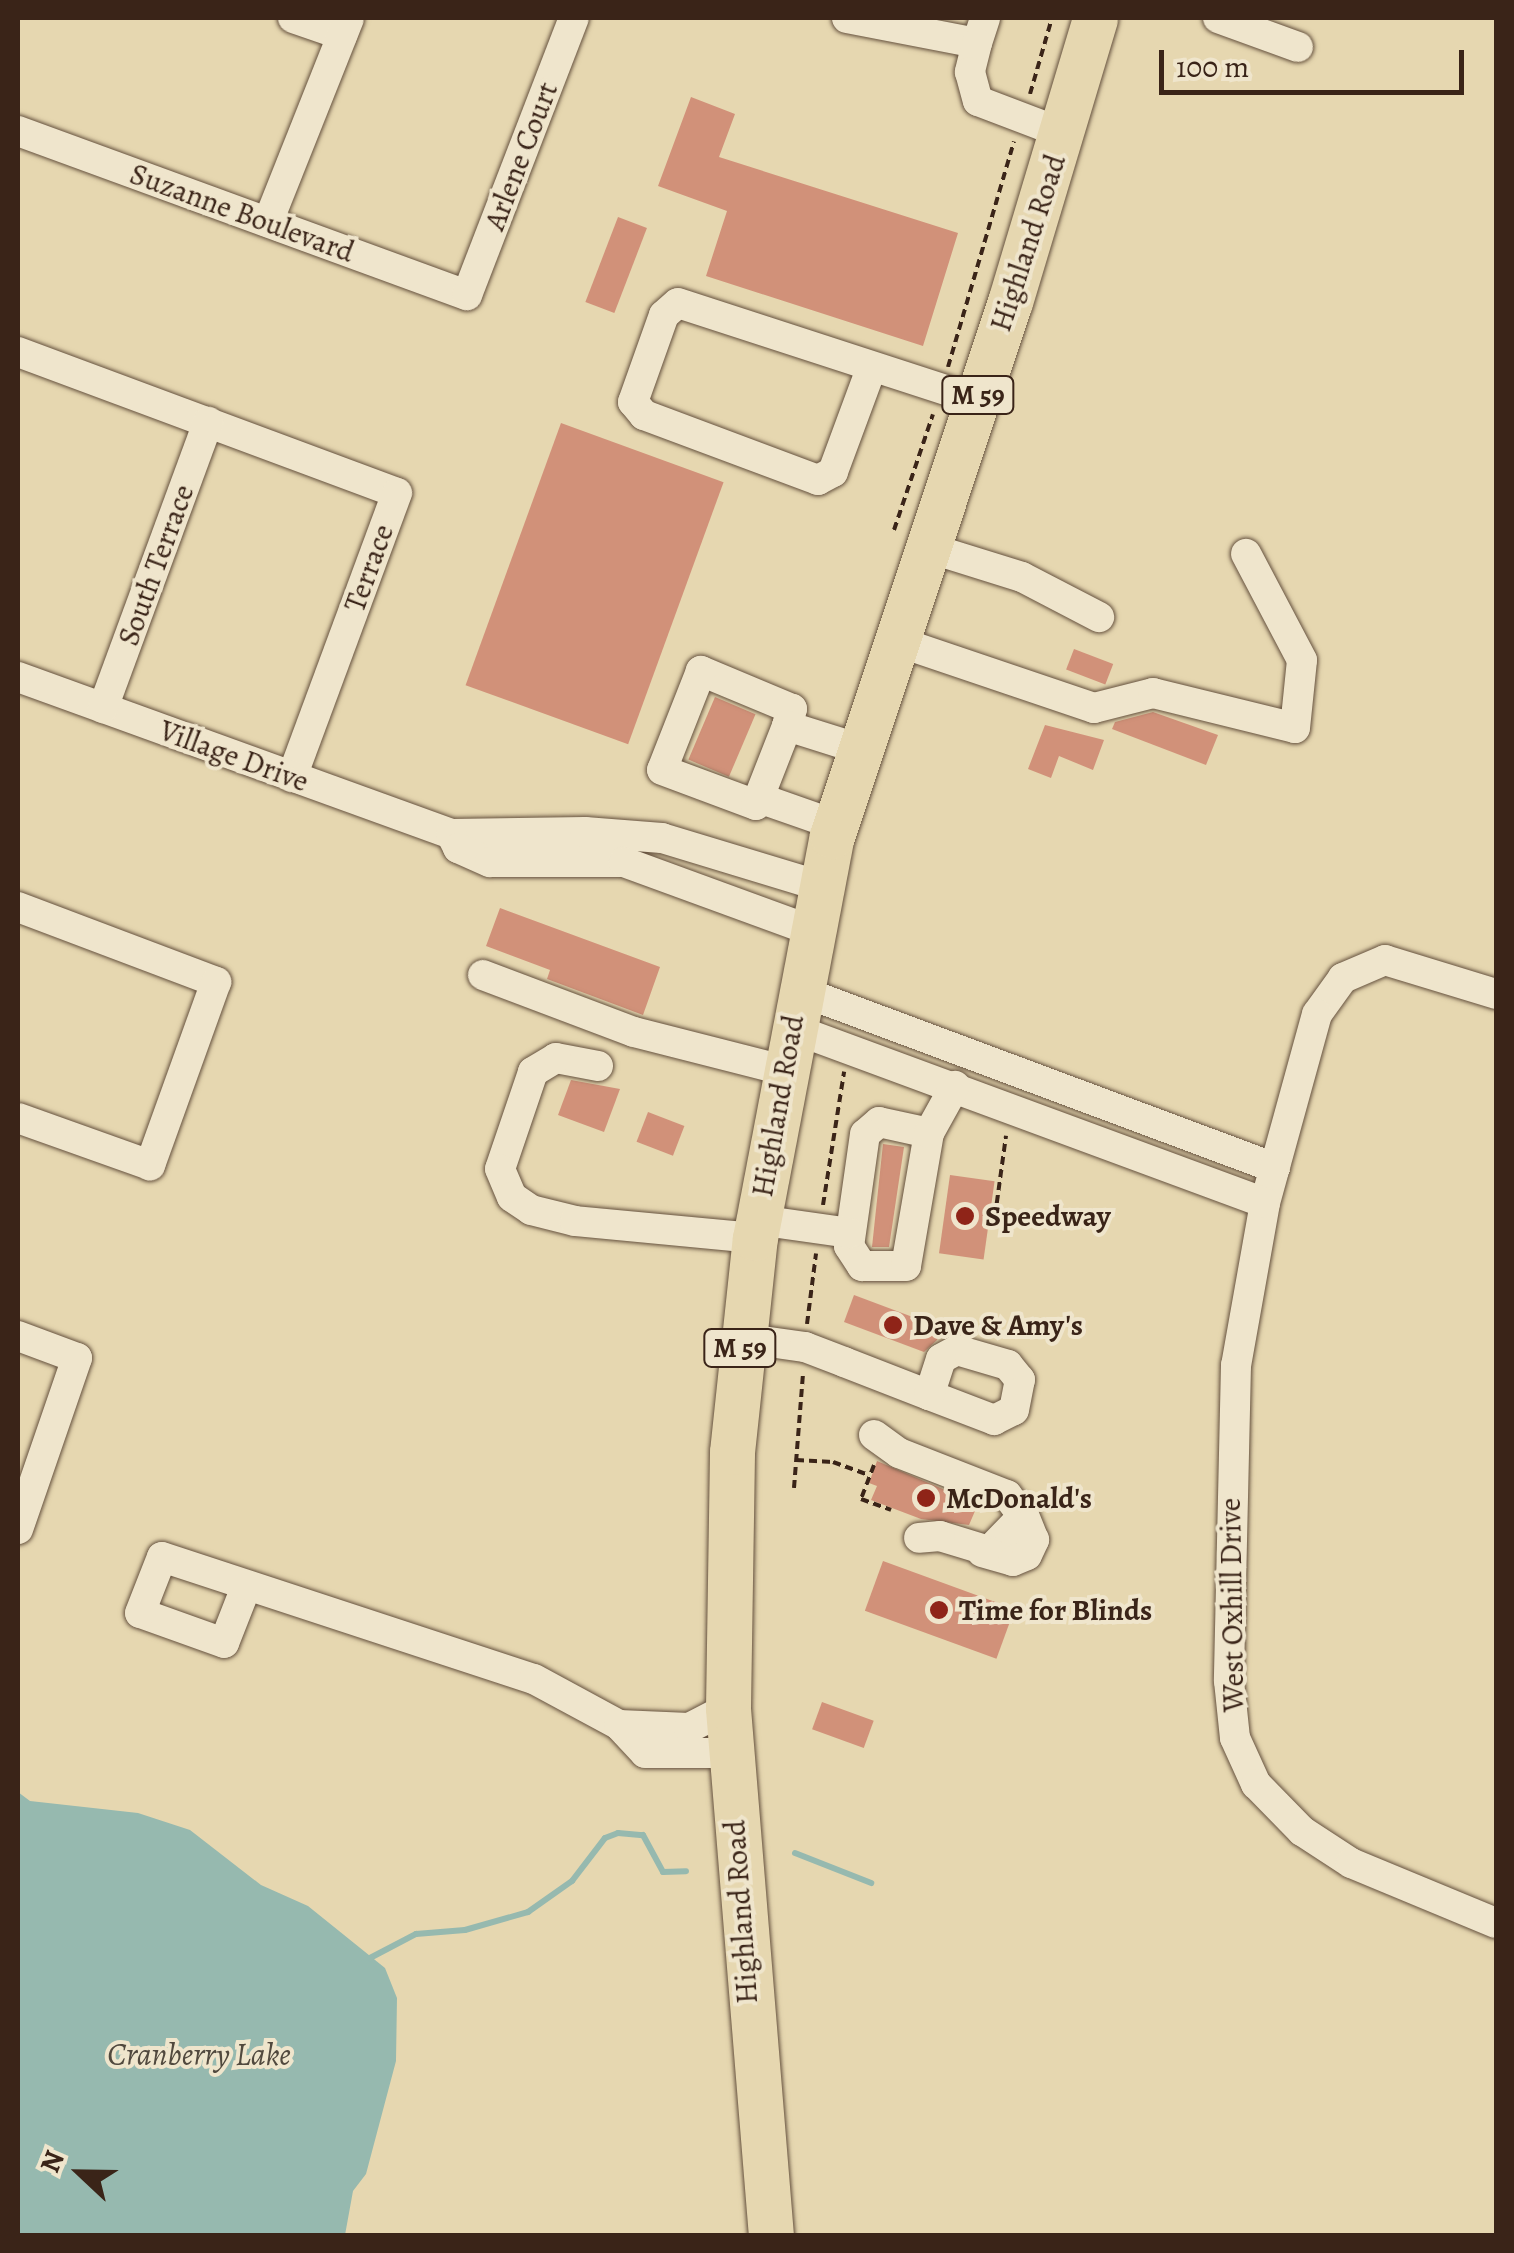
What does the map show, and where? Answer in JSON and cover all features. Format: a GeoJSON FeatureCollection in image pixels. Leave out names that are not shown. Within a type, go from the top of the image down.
{"type":"FeatureCollection","features":[{"type":"Feature","properties":{"kind":"highway","name":"Highland Road"},"geometry":{"type":"LineString","coordinates":[[771,2236],[728,1708],[732,1452],[741,1338],[756,1229],[810,930],[836,825],[896,641],[912,539],[1042,126],[1095,18]]}},
{"type":"Feature","properties":{"kind":"street"},"geometry":{"type":"LineString","coordinates":[[268,222],[346,26],[293,18]]}},
{"type":"Feature","properties":{"kind":"street","name":"Arlene Court"},"geometry":{"type":"LineString","coordinates":[[466,295],[574,18]]}},
{"type":"Feature","properties":{"kind":"street"},"geometry":{"type":"LineString","coordinates":[[847,18],[981,30],[972,92],[989,108],[1042,126]]}},
{"type":"Feature","properties":{"kind":"street"},"geometry":{"type":"LineString","coordinates":[[1218,18],[1298,47]]}},
{"type":"Feature","properties":{"kind":"street","name":"Suzanne Boulevard"},"geometry":{"type":"LineString","coordinates":[[18,131],[466,295]]}},
{"type":"Feature","properties":{"kind":"street"},"geometry":{"type":"LineString","coordinates":[[871,369],[834,472],[818,480],[644,416],[633,402],[664,315],[678,303],[871,369],[958,394]]}},
{"type":"Feature","properties":{"kind":"street"},"geometry":{"type":"LineString","coordinates":[[18,354],[208,422]]}},
{"type":"Feature","properties":{"kind":"street","name":"South Terrace"},"geometry":{"type":"LineString","coordinates":[[104,708],[208,422]]}},
{"type":"Feature","properties":{"kind":"street","name":"Terrace"},"geometry":{"type":"LineString","coordinates":[[208,422],[396,493],[292,777]]}},
{"type":"Feature","properties":{"kind":"street"},"geometry":{"type":"LineString","coordinates":[[912,539],[1022,577],[1098,617]]}},
{"type":"Feature","properties":{"kind":"street"},"geometry":{"type":"LineString","coordinates":[[896,641],[1094,708],[1153,692],[1295,728],[1302,660],[1246,554]]}},
{"type":"Feature","properties":{"kind":"street"},"geometry":{"type":"LineString","coordinates":[[701,671],[792,709],[786,726],[756,805],[662,770],[701,671]]}},
{"type":"Feature","properties":{"kind":"street","name":"Village Drive"},"geometry":{"type":"LineString","coordinates":[[18,678],[451,834],[585,832],[662,838],[820,886]]}},
{"type":"Feature","properties":{"kind":"street"},"geometry":{"type":"LineString","coordinates":[[786,726],[860,749]]}},
{"type":"Feature","properties":{"kind":"street"},"geometry":{"type":"LineString","coordinates":[[759,798],[836,825]]}},
{"type":"Feature","properties":{"kind":"street","name":"Village Drive"},"geometry":{"type":"LineString","coordinates":[[451,834],[458,848],[490,862],[624,862],[810,930]]}},
{"type":"Feature","properties":{"kind":"street"},"geometry":{"type":"LineString","coordinates":[[18,907],[216,982],[150,1165],[18,1118]]}},
{"type":"Feature","properties":{"kind":"street","name":"West Oxhill Drive"},"geometry":{"type":"LineString","coordinates":[[1496,994],[1385,960],[1342,978],[1318,1014],[1265,1203],[1236,1365],[1229,1681],[1234,1738],[1256,1784],[1302,1831],[1350,1863],[1496,1924]]}},
{"type":"Feature","properties":{"kind":"street"},"geometry":{"type":"LineString","coordinates":[[483,974],[634,1032],[791,1029],[972,1055],[1275,1168]]}},
{"type":"Feature","properties":{"kind":"street"},"geometry":{"type":"LineString","coordinates":[[791,1029],[958,1087],[1265,1203]]}},
{"type":"Feature","properties":{"kind":"street"},"geometry":{"type":"LineString","coordinates":[[928,1133],[871,1124],[849,1246],[862,1266],[896,1271],[906,1266],[928,1133],[958,1087],[972,1055]]}},
{"type":"Feature","properties":{"kind":"street"},"geometry":{"type":"LineString","coordinates":[[598,1066],[556,1058],[533,1072],[500,1170],[512,1198],[531,1210],[575,1221],[819,1228],[850,1233]]}},
{"type":"Feature","properties":{"kind":"street"},"geometry":{"type":"LineString","coordinates":[[1044,1122],[1056,1087]]}},
{"type":"Feature","properties":{"kind":"street"},"geometry":{"type":"LineString","coordinates":[[18,1336],[76,1358],[18,1529]]}},
{"type":"Feature","properties":{"kind":"street"},"geometry":{"type":"LineString","coordinates":[[741,1338],[805,1347],[928,1395]]}},
{"type":"Feature","properties":{"kind":"street"},"geometry":{"type":"LineString","coordinates":[[876,1445],[1008,1496],[1021,1508],[1034,1540],[1027,1556],[1013,1562],[940,1536],[919,1538]]}},
{"type":"Feature","properties":{"kind":"street"},"geometry":{"type":"LineString","coordinates":[[246,1587],[534,1679],[619,1725],[645,1752],[730,1753]]}},
{"type":"Feature","properties":{"kind":"street"},"geometry":{"type":"LineString","coordinates":[[619,1725],[689,1728],[728,1708]]}},
{"type":"Feature","properties":{"kind":"path"},"geometry":{"type":"LineString","coordinates":[[912,539],[1042,126],[1052,18]]}},
{"type":"Feature","properties":{"kind":"path"},"geometry":{"type":"LineString","coordinates":[[794,1488],[819,1228],[847,1047]]}},
{"type":"Feature","properties":{"kind":"path"},"geometry":{"type":"LineString","coordinates":[[995,1216],[1007,1132]]}},
{"type":"Feature","properties":{"kind":"path"},"geometry":{"type":"LineString","coordinates":[[876,1445],[861,1499],[892,1510]]}},
{"type":"Feature","properties":{"kind":"path"},"geometry":{"type":"LineString","coordinates":[[796,1460],[833,1462],[870,1476]]}},
{"type":"Feature","properties":{"kind":"water","name":"Cranberry Lake"},"geometry":{"type":"Polygon","coordinates":[[[18,1792],[30,1801],[138,1813],[190,1830],[261,1885],[308,1906],[385,1968],[397,1998],[396,2061],[366,2174],[353,2191],[345,2235],[18,2235],[18,1792]]]}},
{"type":"Feature","properties":{"kind":"building"},"geometry":{"type":"Polygon","coordinates":[[[691,97],[735,114],[719,157],[958,233],[923,346],[706,276],[727,211],[658,186],[691,97]]]}},
{"type":"Feature","properties":{"kind":"building"},"geometry":{"type":"Polygon","coordinates":[[[618,217],[647,228],[614,313],[585,302],[618,217]]]}},
{"type":"Feature","properties":{"kind":"building"},"geometry":{"type":"Polygon","coordinates":[[[561,423],[724,482],[628,744],[466,685],[561,423]]]}},
{"type":"Feature","properties":{"kind":"building"},"geometry":{"type":"Polygon","coordinates":[[[1074,649],[1113,664],[1105,685],[1066,670],[1074,649]]]}},
{"type":"Feature","properties":{"kind":"building"},"geometry":{"type":"Polygon","coordinates":[[[715,697],[756,714],[729,777],[688,760],[715,697]]]}},
{"type":"Feature","properties":{"kind":"building"},"geometry":{"type":"Polygon","coordinates":[[[1153,712],[1218,735],[1206,765],[1112,729],[1115,722],[1153,712]]]}},
{"type":"Feature","properties":{"kind":"building"},"geometry":{"type":"Polygon","coordinates":[[[1045,725],[1104,740],[1093,770],[1059,756],[1051,778],[1028,769],[1045,725]]]}},
{"type":"Feature","properties":{"kind":"building"},"geometry":{"type":"Polygon","coordinates":[[[500,908],[660,967],[643,1015],[547,979],[550,970],[486,946],[500,908]]]}},
{"type":"Feature","properties":{"kind":"building"},"geometry":{"type":"Polygon","coordinates":[[[571,1080],[620,1089],[604,1132],[558,1115],[571,1080]]]}},
{"type":"Feature","properties":{"kind":"building"},"geometry":{"type":"Polygon","coordinates":[[[648,1112],[684,1126],[673,1156],[637,1142],[648,1112]]]}},
{"type":"Feature","properties":{"kind":"building"},"geometry":{"type":"Polygon","coordinates":[[[883,1144],[904,1147],[889,1247],[872,1247],[883,1144]]]}},
{"type":"Feature","properties":{"kind":"building"},"geometry":{"type":"Polygon","coordinates":[[[950,1175],[995,1181],[984,1259],[939,1253],[950,1175]]]}},
{"type":"Feature","properties":{"kind":"building","name":"Dave & Amy's"},"geometry":{"type":"Polygon","coordinates":[[[854,1295],[942,1328],[937,1340],[924,1352],[844,1322],[854,1295]]]}},
{"type":"Feature","properties":{"kind":"building","name":"McDonald's"},"geometry":{"type":"Polygon","coordinates":[[[877,1461],[978,1504],[969,1525],[921,1519],[871,1500],[877,1486],[869,1483],[877,1461]]]}},
{"type":"Feature","properties":{"kind":"building","name":"Time for Blinds"},"geometry":{"type":"Polygon","coordinates":[[[883,1561],[1015,1609],[996,1659],[865,1611],[883,1561]]]}},
{"type":"Feature","properties":{"kind":"building"},"geometry":{"type":"Polygon","coordinates":[[[822,1702],[874,1721],[864,1748],[812,1729],[822,1702]]]}},
{"type":"Feature","properties":{"kind":"waterway"},"geometry":{"type":"LineString","coordinates":[[370,1958],[416,1934],[465,1930],[528,1912],[572,1881],[605,1838],[618,1833],[643,1835],[663,1872],[686,1871]]}},
{"type":"Feature","properties":{"kind":"waterway"},"geometry":{"type":"LineString","coordinates":[[795,1853],[871,1883]]}},
{"type":"Feature","properties":{"kind":"place","name":"Speedway"},"geometry":{"type":"Point","coordinates":[965,1216]}},
{"type":"Feature","properties":{"kind":"place","name":"Dave & Amy's"},"geometry":{"type":"Point","coordinates":[893,1325]}},
{"type":"Feature","properties":{"kind":"place","name":"McDonald's"},"geometry":{"type":"Point","coordinates":[926,1498]}},
{"type":"Feature","properties":{"kind":"place","name":"Time for Blinds"},"geometry":{"type":"Point","coordinates":[939,1610]}}]}
